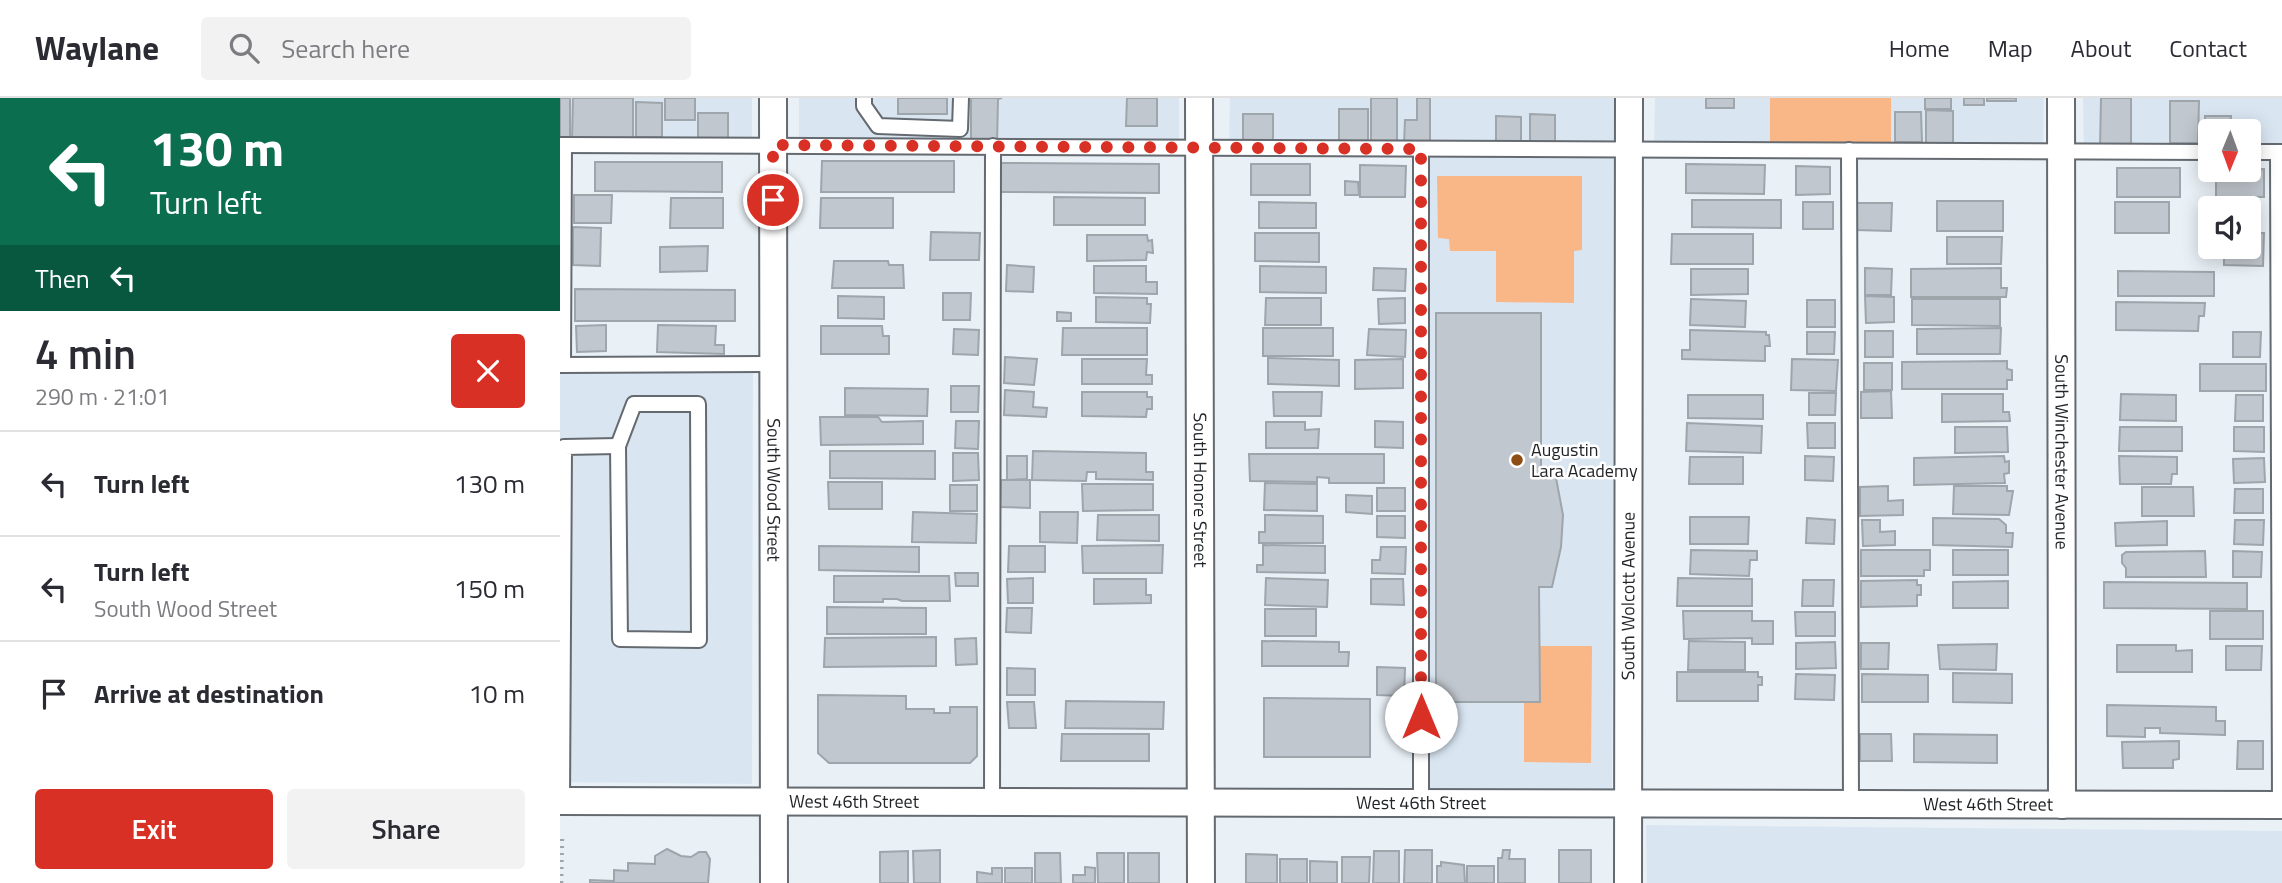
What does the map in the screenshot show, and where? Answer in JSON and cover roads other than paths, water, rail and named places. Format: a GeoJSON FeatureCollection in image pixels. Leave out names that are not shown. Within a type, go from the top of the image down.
{"type":"FeatureCollection","features":[{"type":"Feature","properties":{"kind":"street","name":"South Wood Street"},"geometry":{"type":"LineString","coordinates":[[773,98],[774,883]]}},
{"type":"Feature","properties":{"kind":"street","name":"South Honore Street"},"geometry":{"type":"LineString","coordinates":[[1199,98],[1201,883]]}},
{"type":"Feature","properties":{"kind":"street","name":"South Wolcott Avenue"},"geometry":{"type":"LineString","coordinates":[[1628,883],[1629,98]]}},
{"type":"Feature","properties":{"kind":"street","name":"South Winchester Avenue"},"geometry":{"type":"LineString","coordinates":[[2061,98],[2062,805]]}},
{"type":"Feature","properties":{"kind":"street","name":"West 46th Street"},"geometry":{"type":"LineString","coordinates":[[561,802],[2281,806]]}},
{"type":"Feature","properties":{"kind":"lane"},"geometry":{"type":"LineString","coordinates":[[864,98],[864,106],[878,126],[960,129],[961,98]]}},
{"type":"Feature","properties":{"kind":"lane"},"geometry":{"type":"LineString","coordinates":[[773,365],[561,365],[562,145],[2198,152]]}},
{"type":"Feature","properties":{"kind":"lane"},"geometry":{"type":"LineString","coordinates":[[992,803],[993,146]]}},
{"type":"Feature","properties":{"kind":"lane"},"geometry":{"type":"LineString","coordinates":[[1421,149],[1421,804]]}},
{"type":"Feature","properties":{"kind":"lane"},"geometry":{"type":"LineString","coordinates":[[1849,150],[1851,805]]}},
{"type":"Feature","properties":{"kind":"lane"},"geometry":{"type":"LineString","coordinates":[[2261,152],[2280,152],[2281,806]]}},
{"type":"Feature","properties":{"kind":"lane"},"geometry":{"type":"LineString","coordinates":[[634,404],[698,404],[699,640],[620,639],[618,446],[634,404]]}},
{"type":"Feature","properties":{"kind":"lane"},"geometry":{"type":"LineString","coordinates":[[561,802],[564,447],[618,446]]}},
{"type":"Feature","properties":{"kind":"place","name":"Augustin Lara Academy"},"geometry":{"type":"Point","coordinates":[1517,460]}}]}
